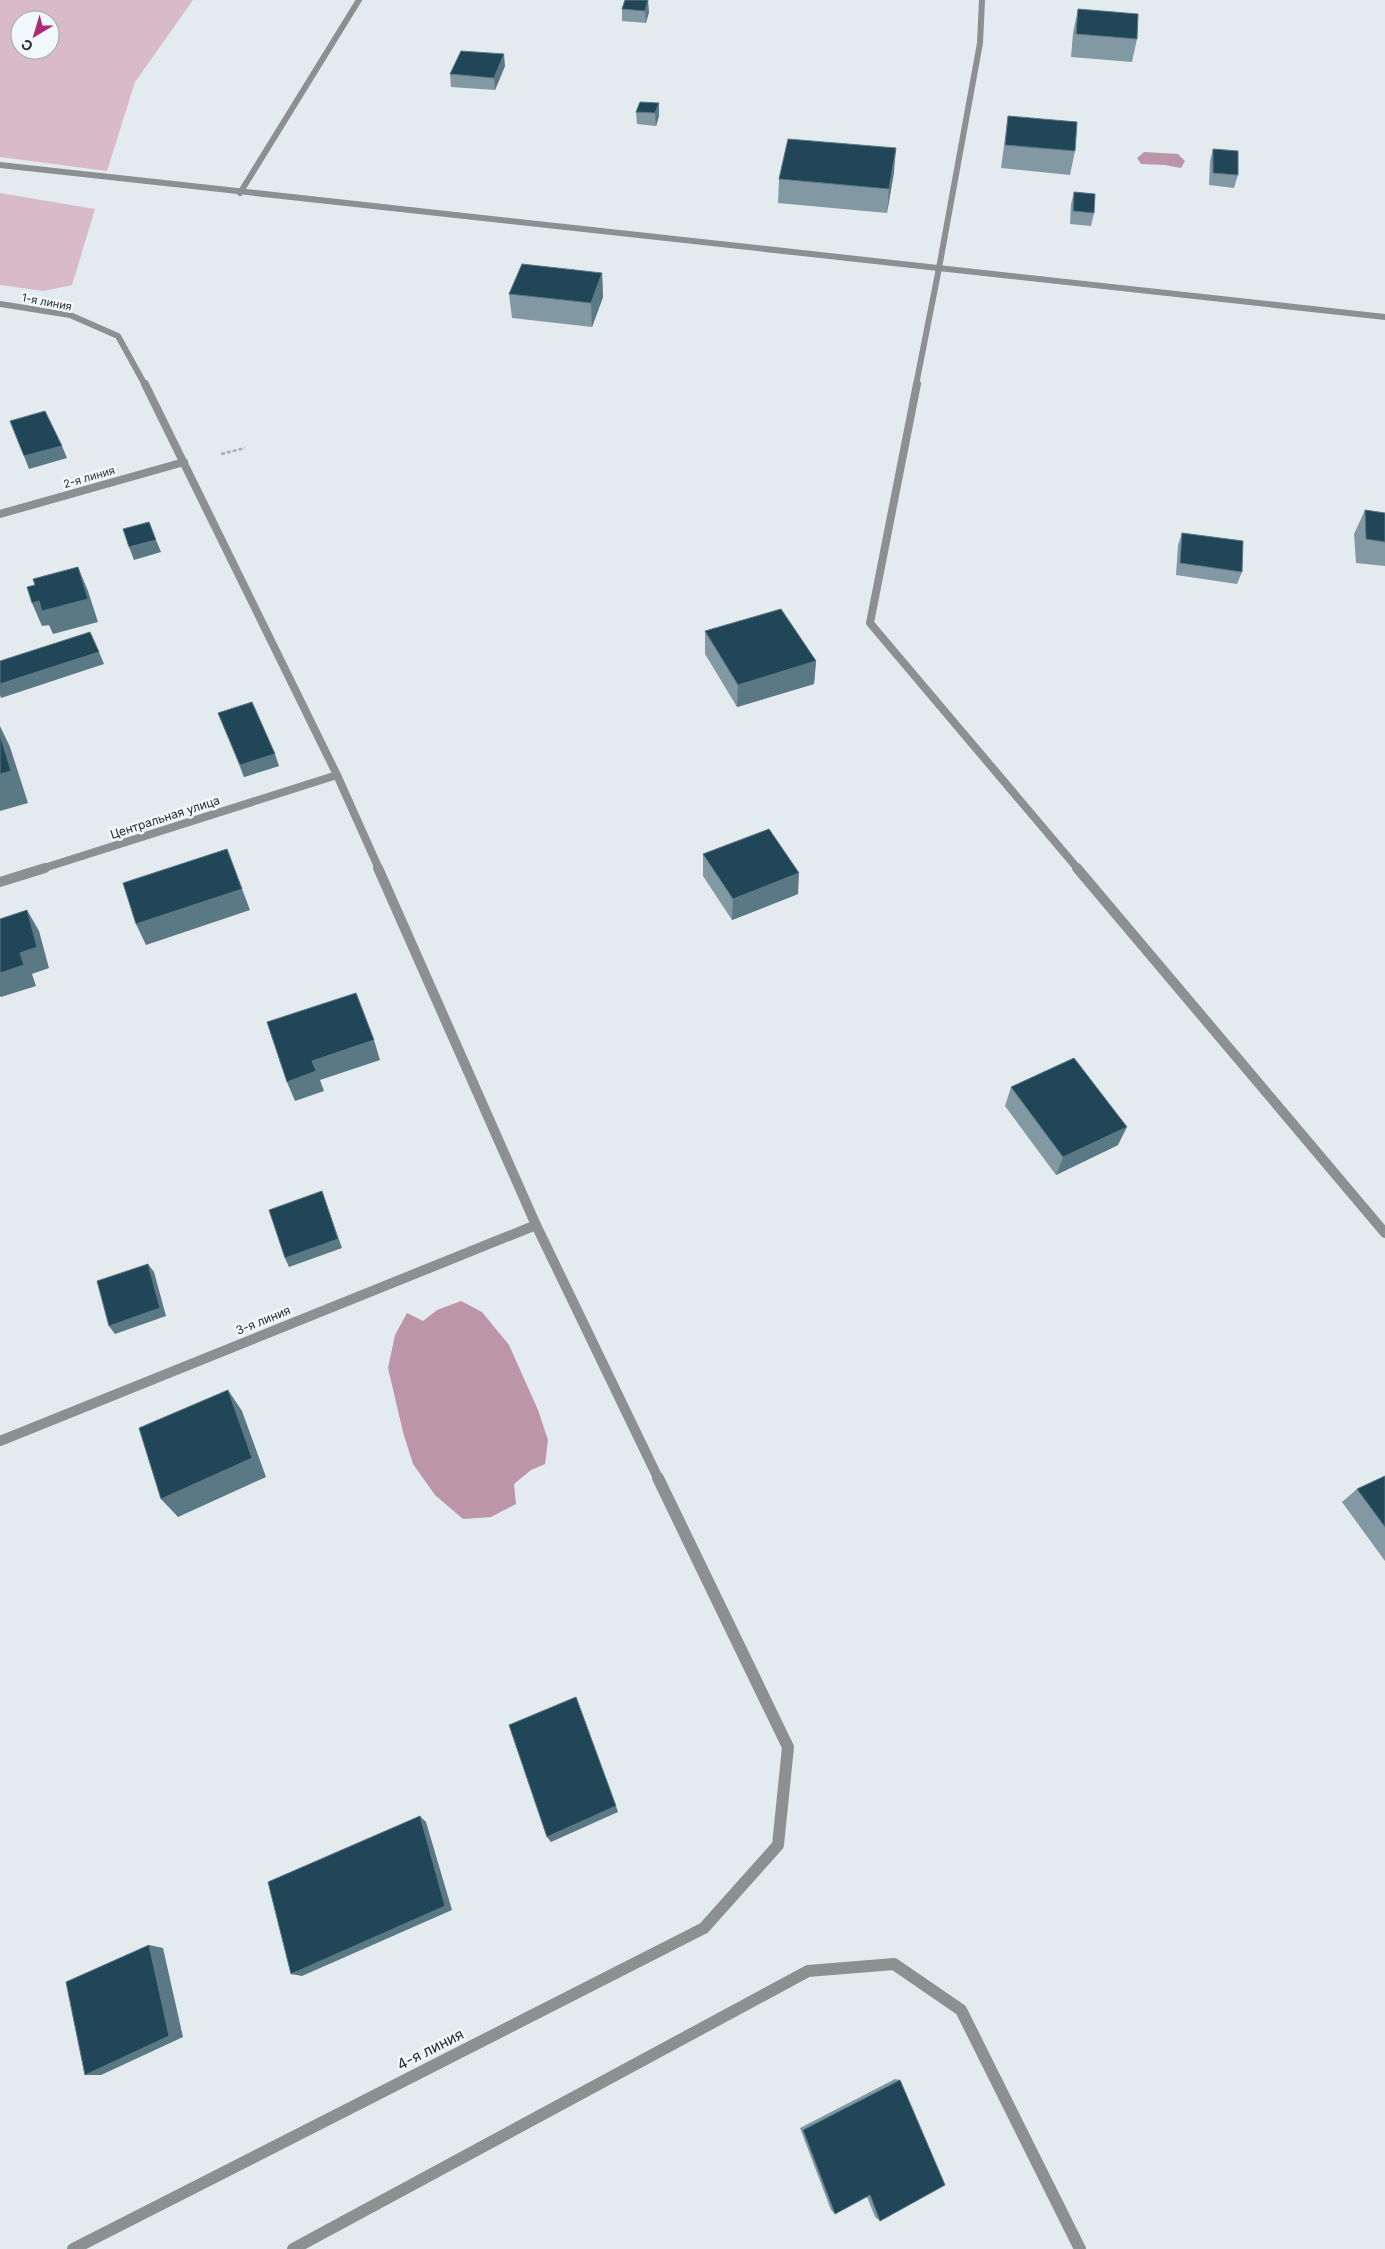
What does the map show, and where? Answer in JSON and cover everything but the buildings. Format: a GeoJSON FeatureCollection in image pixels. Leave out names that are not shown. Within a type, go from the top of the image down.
{"type":"FeatureCollection","features":[{"type":"Feature","properties":{"kind":"street"},"geometry":{"type":"LineString","coordinates":[[240,193],[359,0]]}},
{"type":"Feature","properties":{"kind":"street"},"geometry":{"type":"LineString","coordinates":[[982,0],[980,43],[939,268],[870,623],[1385,1233]]}},
{"type":"Feature","properties":{"kind":"street"},"geometry":{"type":"LineString","coordinates":[[0,165],[240,193],[1385,317]]}},
{"type":"Feature","properties":{"kind":"street","name":"1-я линия"},"geometry":{"type":"LineString","coordinates":[[0,304],[70,315],[118,336],[137,368],[184,462]]}},
{"type":"Feature","properties":{"kind":"street"},"geometry":{"type":"LineString","coordinates":[[184,462],[337,775],[536,1225]]}},
{"type":"Feature","properties":{"kind":"street","name":"2-я линия"},"geometry":{"type":"LineString","coordinates":[[0,514],[184,462]]}},
{"type":"Feature","properties":{"kind":"street","name":"Центральная улица"},"geometry":{"type":"LineString","coordinates":[[0,882],[337,775]]}},
{"type":"Feature","properties":{"kind":"street","name":"3-я линия"},"geometry":{"type":"LineString","coordinates":[[0,1441],[536,1225]]}},
{"type":"Feature","properties":{"kind":"street","name":"4-я линия"},"geometry":{"type":"LineString","coordinates":[[73,2249],[704,1928],[778,1845],[788,1747],[536,1225]]}},
{"type":"Feature","properties":{"kind":"street"},"geometry":{"type":"LineString","coordinates":[[294,2249],[808,1970],[894,1964],[961,2010],[1080,2249]]}},
{"type":"Feature","properties":{"kind":"shaded area"},"geometry":{"type":"Polygon","coordinates":[[[0,0],[193,0],[135,82],[107,171],[0,157],[0,0]]]}},
{"type":"Feature","properties":{"kind":"shaded area"},"geometry":{"type":"Polygon","coordinates":[[[1144,152],[1178,154],[1185,161],[1181,168],[1141,164],[1137,158],[1144,152]]]}},
{"type":"Feature","properties":{"kind":"shaded area"},"geometry":{"type":"Polygon","coordinates":[[[0,193],[95,209],[72,285],[44,291],[0,285],[0,193]]]}},
{"type":"Feature","properties":{"kind":"shaded area"},"geometry":{"type":"Polygon","coordinates":[[[461,1301],[482,1312],[509,1345],[538,1410],[548,1440],[545,1464],[531,1470],[514,1484],[516,1504],[491,1517],[463,1519],[435,1495],[413,1464],[403,1432],[388,1368],[395,1335],[407,1313],[423,1321],[437,1310],[461,1301]]]}}]}
